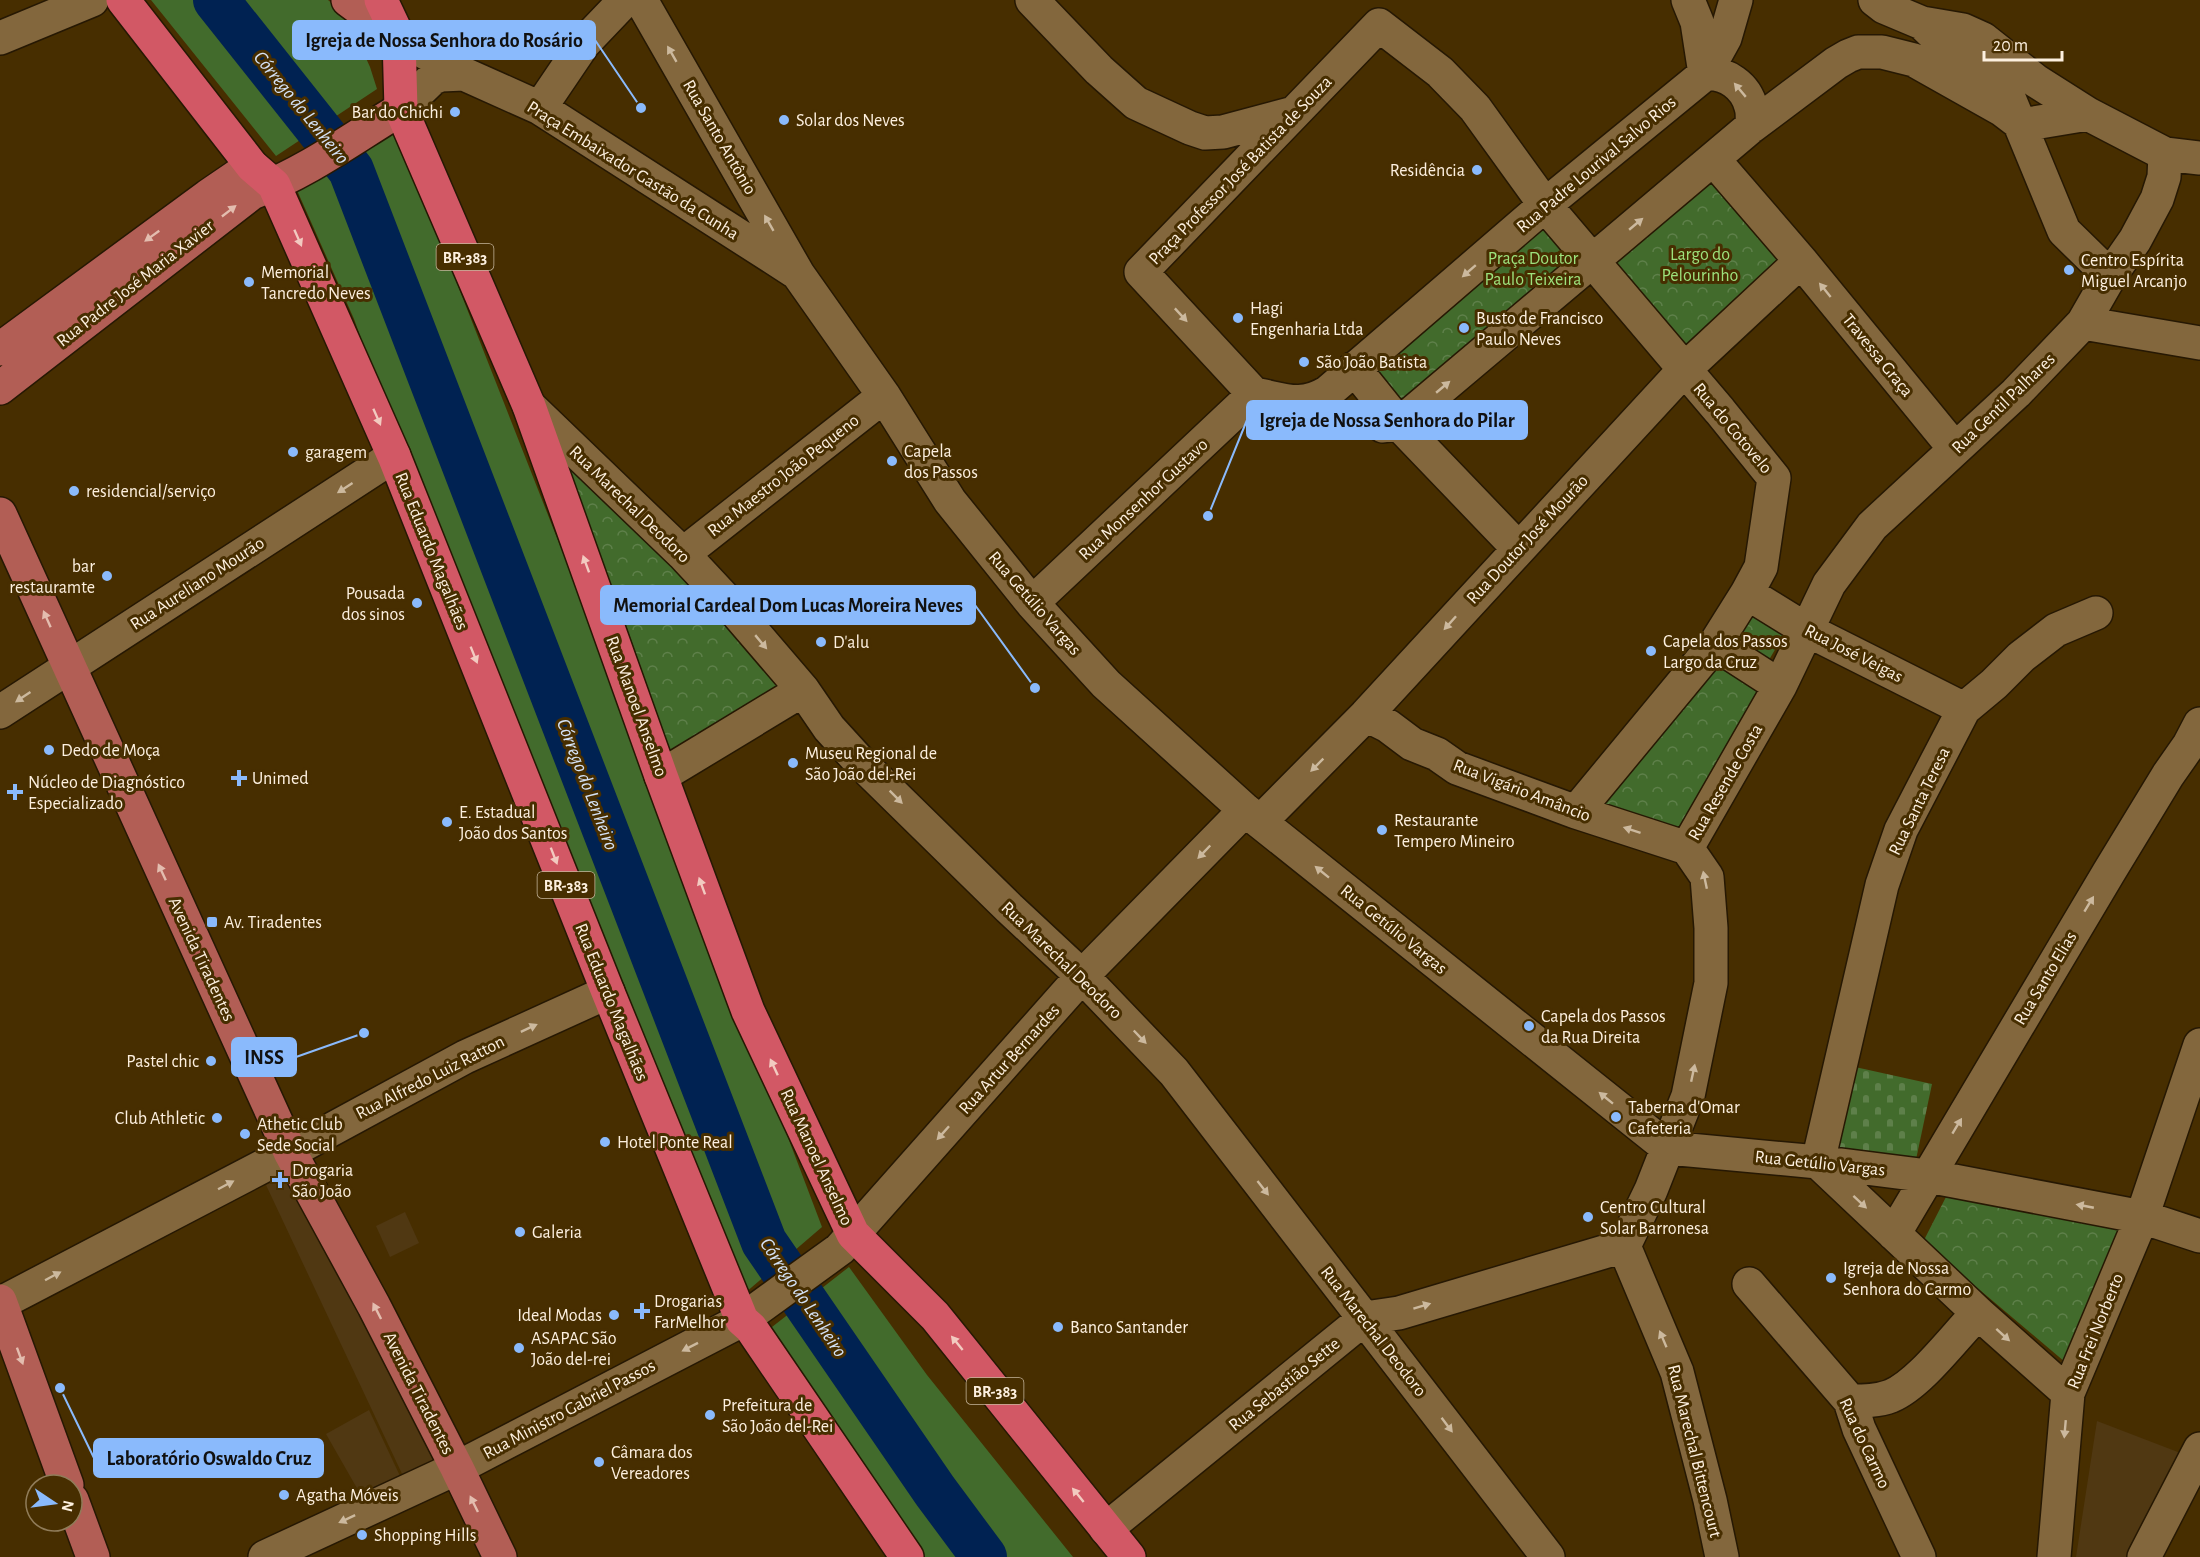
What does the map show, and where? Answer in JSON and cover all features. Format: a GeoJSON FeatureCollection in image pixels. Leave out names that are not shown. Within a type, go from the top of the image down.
{"type":"FeatureCollection","features":[{"type":"Feature","properties":{"kind":"highway","name":"BR-383"},"geometry":{"type":"LineString","coordinates":[[123,0],[263,175]]}},
{"type":"Feature","properties":{"kind":"highway","name":"BR-383"},"geometry":{"type":"LineString","coordinates":[[381,0],[399,38],[401,109]]}},
{"type":"Feature","properties":{"kind":"highway","name":"Rua Manoel Anselmo"},"geometry":{"type":"LineString","coordinates":[[401,109],[529,406],[661,776],[748,1011],[847,1242]]}},
{"type":"Feature","properties":{"kind":"highway","name":"Rua Eduardo Magalhães"},"geometry":{"type":"LineString","coordinates":[[263,175],[394,456],[608,992],[752,1313],[751,1328],[907,1557]]}},
{"type":"Feature","properties":{"kind":"highway","name":"BR-383"},"geometry":{"type":"LineString","coordinates":[[847,1242],[935,1316],[1129,1557]]}},
{"type":"Feature","properties":{"kind":"main road"},"geometry":{"type":"LineString","coordinates":[[348,0],[399,38]]}},
{"type":"Feature","properties":{"kind":"main road"},"geometry":{"type":"LineString","coordinates":[[263,175],[306,168],[401,109]]}},
{"type":"Feature","properties":{"kind":"main road","name":"Rua Padre José Maria Xavier"},"geometry":{"type":"LineString","coordinates":[[0,349],[208,196],[263,175]]}},
{"type":"Feature","properties":{"kind":"main road","name":"Rua Padre José Maria Xavier"},"geometry":{"type":"LineString","coordinates":[[0,388],[252,192],[263,175]]}},
{"type":"Feature","properties":{"kind":"main road","name":"Avenida Tiradentes"},"geometry":{"type":"LineString","coordinates":[[0,514],[290,1152],[368,1294],[500,1557]]}},
{"type":"Feature","properties":{"kind":"main road"},"geometry":{"type":"LineString","coordinates":[[1,1302],[63,1473]]}},
{"type":"Feature","properties":{"kind":"main road"},"geometry":{"type":"LineString","coordinates":[[84,1533],[93,1557]]}},
{"type":"Feature","properties":{"kind":"street"},"geometry":{"type":"LineString","coordinates":[[0,38],[92,0]]}},
{"type":"Feature","properties":{"kind":"street"},"geometry":{"type":"LineString","coordinates":[[540,108],[584,43],[625,0]]}},
{"type":"Feature","properties":{"kind":"street","name":"Rua Santo Antônio"},"geometry":{"type":"LineString","coordinates":[[641,0],[798,274]]}},
{"type":"Feature","properties":{"kind":"street"},"geometry":{"type":"LineString","coordinates":[[1032,0],[1099,70],[1136,103],[1190,128],[1205,133],[1223,132],[1295,113]]}},
{"type":"Feature","properties":{"kind":"street"},"geometry":{"type":"LineString","coordinates":[[1688,0],[1697,22],[1706,74]]}},
{"type":"Feature","properties":{"kind":"street"},"geometry":{"type":"LineString","coordinates":[[1706,74],[1725,38],[1736,0]]}},
{"type":"Feature","properties":{"kind":"street"},"geometry":{"type":"LineString","coordinates":[[1875,0],[1884,7],[1922,23],[1963,30],[1983,39],[2036,81],[2088,114],[2165,154],[2200,158]]}},
{"type":"Feature","properties":{"kind":"street"},"geometry":{"type":"LineString","coordinates":[[1922,23],[1946,46],[2007,93],[2064,231],[2110,276]]}},
{"type":"Feature","properties":{"kind":"street","name":"Praça Professor José Batista de Souza"},"geometry":{"type":"LineString","coordinates":[[1254,394],[1141,272],[1379,25]]}},
{"type":"Feature","properties":{"kind":"street","name":"Rua do Cotovelo"},"geometry":{"type":"LineString","coordinates":[[1379,25],[1440,72],[1475,108],[1545,205],[1774,478],[1761,567],[1747,593]]}},
{"type":"Feature","properties":{"kind":"street","name":"Praça Embaixador Gastão da Cunha"},"geometry":{"type":"LineString","coordinates":[[399,38],[464,74],[540,108],[798,274]]}},
{"type":"Feature","properties":{"kind":"street"},"geometry":{"type":"LineString","coordinates":[[1391,425],[1714,160],[1752,126],[1836,63],[1858,52],[1892,53],[1914,60],[2001,109],[2022,125],[2088,114]]}},
{"type":"Feature","properties":{"kind":"street"},"geometry":{"type":"LineString","coordinates":[[1706,74],[1718,73],[1732,80],[1743,90],[1752,108],[1752,126]]}},
{"type":"Feature","properties":{"kind":"street"},"geometry":{"type":"LineString","coordinates":[[401,109],[433,78],[441,75],[464,74]]}},
{"type":"Feature","properties":{"kind":"street","name":"Rua Padre Lourival Salvo Rios"},"geometry":{"type":"LineString","coordinates":[[1254,394],[1293,403],[1310,401],[1328,392],[1545,205],[1706,74]]}},
{"type":"Feature","properties":{"kind":"street","name":"Rua Gentil Palhares"},"geometry":{"type":"LineString","coordinates":[[1807,630],[1829,584],[1872,526],[2016,393],[2083,323],[2110,276],[2135,240],[2157,199],[2164,177],[2165,154]]}},
{"type":"Feature","properties":{"kind":"street","name":"Travessa Graça"},"geometry":{"type":"LineString","coordinates":[[1714,160],[1801,261],[1955,449]]}},
{"type":"Feature","properties":{"kind":"street","name":"Rua Doutor José Mourão"},"geometry":{"type":"LineString","coordinates":[[1252,816],[1366,715],[1684,370],[1801,261]]}},
{"type":"Feature","properties":{"kind":"street","name":"Rua Getúlio Vargas"},"geometry":{"type":"LineString","coordinates":[[798,274],[884,396],[950,501],[1032,603],[1106,684],[1252,816],[1668,1148],[1818,1162],[1928,1176],[2142,1217],[2200,1236]]}},
{"type":"Feature","properties":{"kind":"street"},"geometry":{"type":"LineString","coordinates":[[2083,323],[2200,343]]}},
{"type":"Feature","properties":{"kind":"street"},"geometry":{"type":"LineString","coordinates":[[1354,369],[1391,425],[1518,548]]}},
{"type":"Feature","properties":{"kind":"street","name":"Rua Monsenhor Gustavo"},"geometry":{"type":"LineString","coordinates":[[1032,603],[1254,394]]}},
{"type":"Feature","properties":{"kind":"street","name":"Rua Maestro João Pequeno"},"geometry":{"type":"LineString","coordinates":[[683,554],[884,396]]}},
{"type":"Feature","properties":{"kind":"street","name":"Rua Marechal Deodoro"},"geometry":{"type":"LineString","coordinates":[[529,406],[683,554],[725,599],[803,690],[829,728],[860,762],[1008,909],[1082,976],[1174,1072],[1548,1557]]}},
{"type":"Feature","properties":{"kind":"street","name":"Rua Aureliano Mourão"},"geometry":{"type":"LineString","coordinates":[[0,712],[394,456]]}},
{"type":"Feature","properties":{"kind":"street"},"geometry":{"type":"LineString","coordinates":[[1576,812],[1715,644],[1747,593]]}},
{"type":"Feature","properties":{"kind":"street","name":"Rua José Veigas"},"geometry":{"type":"LineString","coordinates":[[1747,593],[1807,630],[1964,709]]}},
{"type":"Feature","properties":{"kind":"street","name":"Rua Santa Teresa"},"geometry":{"type":"LineString","coordinates":[[1818,1162],[1882,885],[1901,830],[1964,709],[1994,684],[2020,657],[2056,630],[2096,613]]}},
{"type":"Feature","properties":{"kind":"street","name":"Rua Resende Costa"},"geometry":{"type":"LineString","coordinates":[[1668,1148],[1688,1096],[1711,983],[1711,928],[1707,877],[1687,848],[1780,686],[1807,630]]}},
{"type":"Feature","properties":{"kind":"street"},"geometry":{"type":"LineString","coordinates":[[1715,644],[1780,686]]}},
{"type":"Feature","properties":{"kind":"street"},"geometry":{"type":"LineString","coordinates":[[661,776],[803,690]]}},
{"type":"Feature","properties":{"kind":"street","name":"Rua Vigário Amâncio"},"geometry":{"type":"LineString","coordinates":[[1366,715],[1388,726],[1412,744],[1437,754],[1457,768],[1576,812],[1687,848]]}},
{"type":"Feature","properties":{"kind":"street","name":"Rua Santo Elias"},"geometry":{"type":"LineString","coordinates":[[1894,1234],[2109,872],[2200,724]]}},
{"type":"Feature","properties":{"kind":"street","name":"Rua Artur Bernardes"},"geometry":{"type":"LineString","coordinates":[[752,1313],[847,1242],[1082,976],[1252,816]]}},
{"type":"Feature","properties":{"kind":"street","name":"Rua Alfredo Luiz Ratton"},"geometry":{"type":"LineString","coordinates":[[1,1302],[290,1152],[465,1057],[608,992]]}},
{"type":"Feature","properties":{"kind":"street","name":"Rua Frei Norberto"},"geometry":{"type":"LineString","coordinates":[[2054,1557],[2068,1393],[2142,1217],[2200,1044]]}},
{"type":"Feature","properties":{"kind":"street"},"geometry":{"type":"LineString","coordinates":[[1365,1318],[1399,1313],[1624,1245],[1651,1190],[1668,1148]]}},
{"type":"Feature","properties":{"kind":"street"},"geometry":{"type":"LineString","coordinates":[[1818,1162],[1978,1313],[2068,1393]]}},
{"type":"Feature","properties":{"kind":"street","name":"Rua Marechal Bittencourt"},"geometry":{"type":"LineString","coordinates":[[1624,1245],[1677,1372],[1710,1500],[1722,1557]]}},
{"type":"Feature","properties":{"kind":"street","name":"Rua do Carmo"},"geometry":{"type":"LineString","coordinates":[[1749,1284],[1850,1401],[1859,1429],[1919,1557]]}},
{"type":"Feature","properties":{"kind":"street","name":"Rua Ministro Gabriel Passos"},"geometry":{"type":"LineString","coordinates":[[265,1557],[457,1468],[752,1313]]}},
{"type":"Feature","properties":{"kind":"street"},"geometry":{"type":"LineString","coordinates":[[1850,1401],[1878,1400],[1893,1395],[1928,1366],[1978,1313]]}},
{"type":"Feature","properties":{"kind":"street","name":"Rua Sebastião Sette"},"geometry":{"type":"LineString","coordinates":[[1106,1529],[1365,1318]]}},
{"type":"Feature","properties":{"kind":"street"},"geometry":{"type":"LineString","coordinates":[[2144,1557],[2191,1486],[2200,1449]]}},
{"type":"Feature","properties":{"kind":"shaded area"},"geometry":{"type":"Polygon","coordinates":[[[301,1169],[436,1460],[404,1478],[266,1185],[301,1169]]]}},
{"type":"Feature","properties":{"kind":"shaded area"},"geometry":{"type":"Polygon","coordinates":[[[405,1212],[419,1243],[390,1257],[376,1226],[405,1212]]]}},
{"type":"Feature","properties":{"kind":"shaded area"},"geometry":{"type":"Polygon","coordinates":[[[369,1410],[400,1476],[362,1497],[326,1434],[369,1410]]]}},
{"type":"Feature","properties":{"kind":"shaded area"},"geometry":{"type":"Polygon","coordinates":[[[2097,1421],[2183,1454],[2135,1557],[2076,1557],[2097,1421]]]}},
{"type":"Feature","properties":{"kind":"green space"},"geometry":{"type":"Polygon","coordinates":[[[151,0],[328,0],[347,16],[370,67],[377,89],[276,156],[151,0]]]}},
{"type":"Feature","properties":{"kind":"green space"},"geometry":{"type":"Polygon","coordinates":[[[394,123],[658,795],[822,1227],[745,1293],[424,515],[354,319],[296,188],[394,123]]]}},
{"type":"Feature","properties":{"kind":"green space","name":"Largo do Pelourinho"},"geometry":{"type":"Polygon","coordinates":[[[1713,177],[1788,266],[1683,355],[1609,266],[1713,177]]]}},
{"type":"Feature","properties":{"kind":"green space","name":"Praça Doutor Paulo Teixeira"},"geometry":{"type":"Polygon","coordinates":[[[1545,223],[1579,262],[1407,414],[1374,375],[1545,223]]]}},
{"type":"Feature","properties":{"kind":"green space"},"geometry":{"type":"Polygon","coordinates":[[[549,436],[795,688],[674,761],[627,628],[549,436]]]}},
{"type":"Feature","properties":{"kind":"green space"},"geometry":{"type":"Polygon","coordinates":[[[1753,601],[1790,624],[1766,665],[1728,643],[1753,601]]]}},
{"type":"Feature","properties":{"kind":"green space"},"geometry":{"type":"Polygon","coordinates":[[[1713,654],[1771,691],[1682,835],[1596,807],[1713,654]]]}},
{"type":"Feature","properties":{"kind":"green space"},"geometry":{"type":"Polygon","coordinates":[[[1846,1065],[1932,1084],[1914,1169],[1827,1149],[1846,1065]]]}},
{"type":"Feature","properties":{"kind":"green space"},"geometry":{"type":"Polygon","coordinates":[[[1946,1197],[2120,1229],[2065,1362],[1923,1242],[1946,1197]]]}},
{"type":"Feature","properties":{"kind":"green space"},"geometry":{"type":"Polygon","coordinates":[[[849,1267],[927,1375],[1073,1557],[922,1557],[763,1334],[849,1267]]]}},
{"type":"Feature","properties":{"kind":"waterway","name":"Córrego do Lenheiro"},"geometry":{"type":"LineString","coordinates":[[216,0],[351,170],[764,1242],[935,1491],[984,1557]]}},
{"type":"Feature","properties":{"kind":"place","name":"Igreja de Nossa Senhora do Rosário"},"geometry":{"type":"Point","coordinates":[641,108]}},
{"type":"Feature","properties":{"kind":"place","name":"Bar do Chichi"},"geometry":{"type":"Point","coordinates":[455,112]}},
{"type":"Feature","properties":{"kind":"place","name":"Solar dos Neves"},"geometry":{"type":"Point","coordinates":[784,120]}},
{"type":"Feature","properties":{"kind":"place","name":"Residência"},"geometry":{"type":"Point","coordinates":[1477,170]}},
{"type":"Feature","properties":{"kind":"place","name":"Centro Espírita Miguel Arcanjo"},"geometry":{"type":"Point","coordinates":[2069,270]}},
{"type":"Feature","properties":{"kind":"place","name":"Memorial Tancredo Neves"},"geometry":{"type":"Point","coordinates":[249,282]}},
{"type":"Feature","properties":{"kind":"place","name":"Hagi Engenharia Ltda"},"geometry":{"type":"Point","coordinates":[1238,318]}},
{"type":"Feature","properties":{"kind":"place","name":"Busto de Francisco Paulo Neves"},"geometry":{"type":"Point","coordinates":[1464,328]}},
{"type":"Feature","properties":{"kind":"place","name":"São João Batista"},"geometry":{"type":"Point","coordinates":[1304,362]}},
{"type":"Feature","properties":{"kind":"place","name":"garagem"},"geometry":{"type":"Point","coordinates":[293,452]}},
{"type":"Feature","properties":{"kind":"place","name":"Capela dos Passos"},"geometry":{"type":"Point","coordinates":[892,461]}},
{"type":"Feature","properties":{"kind":"place","name":"residencial/serviço"},"geometry":{"type":"Point","coordinates":[74,491]}},
{"type":"Feature","properties":{"kind":"place","name":"Igreja de Nossa Senhora do Pilar"},"geometry":{"type":"Point","coordinates":[1208,516]}},
{"type":"Feature","properties":{"kind":"place","name":"bar restauramte"},"geometry":{"type":"Point","coordinates":[107,576]}},
{"type":"Feature","properties":{"kind":"place","name":"Pousada dos sinos"},"geometry":{"type":"Point","coordinates":[417,603]}},
{"type":"Feature","properties":{"kind":"place","name":"D'alu"},"geometry":{"type":"Point","coordinates":[821,642]}},
{"type":"Feature","properties":{"kind":"place","name":"Capela dos Passos Largo da Cruz"},"geometry":{"type":"Point","coordinates":[1651,651]}},
{"type":"Feature","properties":{"kind":"place","name":"Memorial Cardeal Dom Lucas Moreira Neves"},"geometry":{"type":"Point","coordinates":[1035,688]}},
{"type":"Feature","properties":{"kind":"place","name":"Dedo de Moça"},"geometry":{"type":"Point","coordinates":[49,750]}},
{"type":"Feature","properties":{"kind":"place","name":"Museu Regional de São João del-Rei"},"geometry":{"type":"Point","coordinates":[793,763]}},
{"type":"Feature","properties":{"kind":"place","name":"Unimed"},"geometry":{"type":"Point","coordinates":[239,778]}},
{"type":"Feature","properties":{"kind":"place","name":"Núcleo de Diagnóstico Especializado"},"geometry":{"type":"Point","coordinates":[15,792]}},
{"type":"Feature","properties":{"kind":"place","name":"E. Estadual João dos Santos"},"geometry":{"type":"Point","coordinates":[447,822]}},
{"type":"Feature","properties":{"kind":"place","name":"Restaurante Tempero Mineiro"},"geometry":{"type":"Point","coordinates":[1382,830]}},
{"type":"Feature","properties":{"kind":"place","name":"Av. Tiradentes"},"geometry":{"type":"Point","coordinates":[212,922]}},
{"type":"Feature","properties":{"kind":"place","name":"Capela dos Passos da Rua Direita"},"geometry":{"type":"Point","coordinates":[1529,1026]}},
{"type":"Feature","properties":{"kind":"place","name":"INSS"},"geometry":{"type":"Point","coordinates":[364,1033]}},
{"type":"Feature","properties":{"kind":"place","name":"Pastel chic"},"geometry":{"type":"Point","coordinates":[211,1061]}},
{"type":"Feature","properties":{"kind":"place","name":"Taberna d'Omar Cafeteria"},"geometry":{"type":"Point","coordinates":[1616,1117]}},
{"type":"Feature","properties":{"kind":"place","name":"Club Athletic"},"geometry":{"type":"Point","coordinates":[217,1118]}},
{"type":"Feature","properties":{"kind":"place","name":"Athetic Club Sede Social"},"geometry":{"type":"Point","coordinates":[245,1134]}},
{"type":"Feature","properties":{"kind":"place","name":"Hotel Ponte Real"},"geometry":{"type":"Point","coordinates":[605,1142]}},
{"type":"Feature","properties":{"kind":"place","name":"Drogaria São João"},"geometry":{"type":"Point","coordinates":[280,1180]}},
{"type":"Feature","properties":{"kind":"place","name":"Centro Cultural Solar Barronesa"},"geometry":{"type":"Point","coordinates":[1588,1217]}},
{"type":"Feature","properties":{"kind":"place","name":"Galeria"},"geometry":{"type":"Point","coordinates":[520,1232]}},
{"type":"Feature","properties":{"kind":"place","name":"Igreja de Nossa Senhora do Carmo"},"geometry":{"type":"Point","coordinates":[1831,1278]}},
{"type":"Feature","properties":{"kind":"place","name":"Drogarias FarMelhor"},"geometry":{"type":"Point","coordinates":[642,1311]}},
{"type":"Feature","properties":{"kind":"place","name":"Ideal Modas"},"geometry":{"type":"Point","coordinates":[614,1315]}},
{"type":"Feature","properties":{"kind":"place","name":"Banco Santander"},"geometry":{"type":"Point","coordinates":[1058,1327]}},
{"type":"Feature","properties":{"kind":"place","name":"ASAPAC São João del-rei"},"geometry":{"type":"Point","coordinates":[519,1348]}},
{"type":"Feature","properties":{"kind":"place","name":"Laboratório Oswaldo Cruz"},"geometry":{"type":"Point","coordinates":[60,1388]}},
{"type":"Feature","properties":{"kind":"place","name":"Prefeitura de São João del-Rei"},"geometry":{"type":"Point","coordinates":[710,1415]}},
{"type":"Feature","properties":{"kind":"place","name":"Câmara dos Vereadores"},"geometry":{"type":"Point","coordinates":[599,1462]}},
{"type":"Feature","properties":{"kind":"place","name":"Agatha Móveis"},"geometry":{"type":"Point","coordinates":[284,1495]}},
{"type":"Feature","properties":{"kind":"place","name":"Shopping Hills"},"geometry":{"type":"Point","coordinates":[362,1535]}}]}
